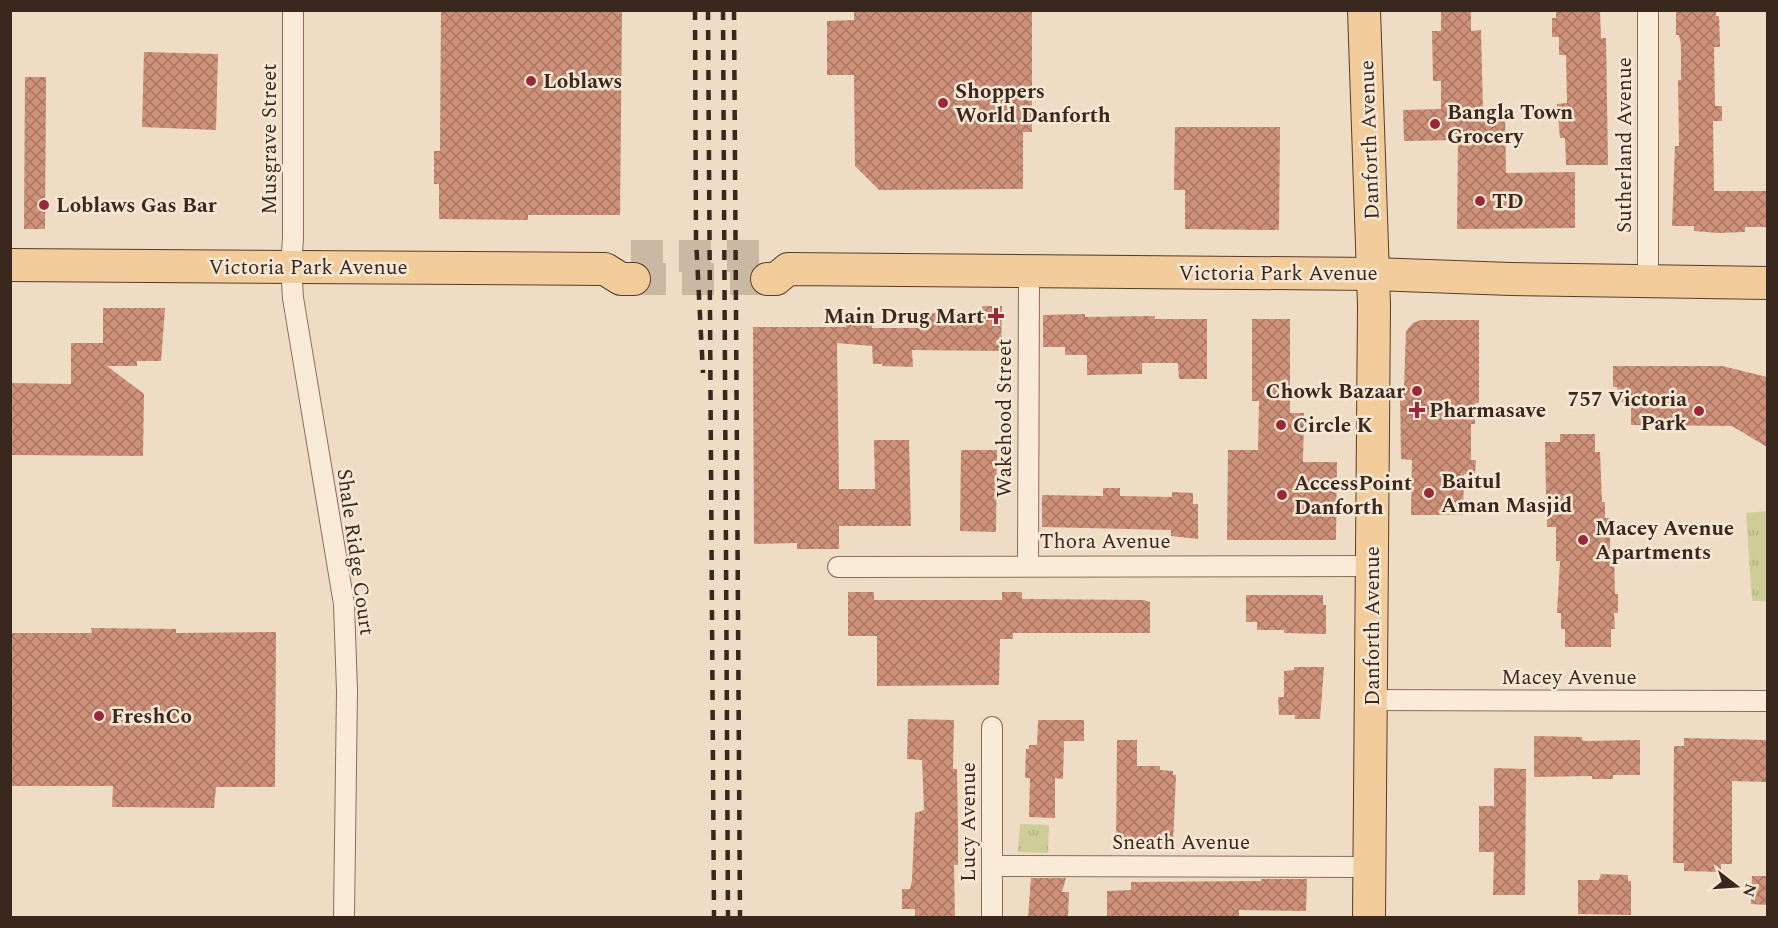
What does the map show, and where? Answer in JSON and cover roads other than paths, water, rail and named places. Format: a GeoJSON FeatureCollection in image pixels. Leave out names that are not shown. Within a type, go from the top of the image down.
{"type":"FeatureCollection","features":[{"type":"Feature","properties":{"kind":"main road","name":"Danforth Avenue"},"geometry":{"type":"LineString","coordinates":[[1364,10],[1373,274],[1369,918]]}},
{"type":"Feature","properties":{"kind":"main road","name":"Victoria Park Avenue"},"geometry":{"type":"LineString","coordinates":[[10,265],[624,268]]}},
{"type":"Feature","properties":{"kind":"main road","name":"Victoria Park Avenue"},"geometry":{"type":"LineString","coordinates":[[774,268],[1373,274],[1511,279],[1767,283]]}},
{"type":"Feature","properties":{"kind":"street","name":"Musgrave Street"},"geometry":{"type":"LineString","coordinates":[[291,267],[293,10]]}},
{"type":"Feature","properties":{"kind":"street","name":"Sutherland Avenue"},"geometry":{"type":"LineString","coordinates":[[1648,10],[1648,280]]}},
{"type":"Feature","properties":{"kind":"street","name":"Shale Ridge Court"},"geometry":{"type":"LineString","coordinates":[[291,267],[295,309],[344,604],[347,691],[344,918]]}},
{"type":"Feature","properties":{"kind":"street","name":"Wakehood Street"},"geometry":{"type":"LineString","coordinates":[[1028,565],[1029,271]]}},
{"type":"Feature","properties":{"kind":"street","name":"Thora Avenue"},"geometry":{"type":"LineString","coordinates":[[838,567],[1372,566]]}},
{"type":"Feature","properties":{"kind":"street","name":"Macey Avenue"},"geometry":{"type":"LineString","coordinates":[[1371,700],[1767,701]]}},
{"type":"Feature","properties":{"kind":"street","name":"Lucy Avenue"},"geometry":{"type":"LineString","coordinates":[[992,727],[992,918]]}},
{"type":"Feature","properties":{"kind":"street","name":"Sneath Avenue"},"geometry":{"type":"LineString","coordinates":[[992,866],[1370,867]]}},
{"type":"Feature","properties":{"kind":"tunnel"},"geometry":{"type":"LineString","coordinates":[[631,256],[767,256]]}},
{"type":"Feature","properties":{"kind":"tunnel"},"geometry":{"type":"LineString","coordinates":[[634,279],[767,279]]}},
{"type":"Feature","properties":{"kind":"railway"},"geometry":{"type":"LineString","coordinates":[[695,10],[696,239],[703,373]]}},
{"type":"Feature","properties":{"kind":"railway"},"geometry":{"type":"LineString","coordinates":[[708,10],[714,918]]}},
{"type":"Feature","properties":{"kind":"railway"},"geometry":{"type":"LineString","coordinates":[[723,10],[728,918]]}},
{"type":"Feature","properties":{"kind":"railway"},"geometry":{"type":"LineString","coordinates":[[734,10],[740,918]]}},
{"type":"Feature","properties":{"kind":"place","name":"Loblaws"},"geometry":{"type":"Point","coordinates":[531,81]}},
{"type":"Feature","properties":{"kind":"place","name":"Shoppers World Danforth"},"geometry":{"type":"Point","coordinates":[943,103]}},
{"type":"Feature","properties":{"kind":"place","name":"Bangla Town Grocery"},"geometry":{"type":"Point","coordinates":[1435,124]}},
{"type":"Feature","properties":{"kind":"place","name":"TD"},"geometry":{"type":"Point","coordinates":[1480,201]}},
{"type":"Feature","properties":{"kind":"place","name":"Loblaws Gas Bar"},"geometry":{"type":"Point","coordinates":[44,205]}},
{"type":"Feature","properties":{"kind":"place","name":"Main Drug Mart"},"geometry":{"type":"Point","coordinates":[996,316]}},
{"type":"Feature","properties":{"kind":"place","name":"Chowk Bazaar"},"geometry":{"type":"Point","coordinates":[1417,391]}},
{"type":"Feature","properties":{"kind":"place","name":"Pharmasave"},"geometry":{"type":"Point","coordinates":[1417,410]}},
{"type":"Feature","properties":{"kind":"place","name":"757 Victoria Park"},"geometry":{"type":"Point","coordinates":[1699,411]}},
{"type":"Feature","properties":{"kind":"place","name":"Circle K"},"geometry":{"type":"Point","coordinates":[1281,425]}},
{"type":"Feature","properties":{"kind":"place","name":"Baitul Aman Masjid"},"geometry":{"type":"Point","coordinates":[1429,493]}},
{"type":"Feature","properties":{"kind":"place","name":"AccessPoint Danforth"},"geometry":{"type":"Point","coordinates":[1282,495]}},
{"type":"Feature","properties":{"kind":"place","name":"Macey Avenue Apartments"},"geometry":{"type":"Point","coordinates":[1583,540]}},
{"type":"Feature","properties":{"kind":"place","name":"FreshCo"},"geometry":{"type":"Point","coordinates":[99,716]}}]}
